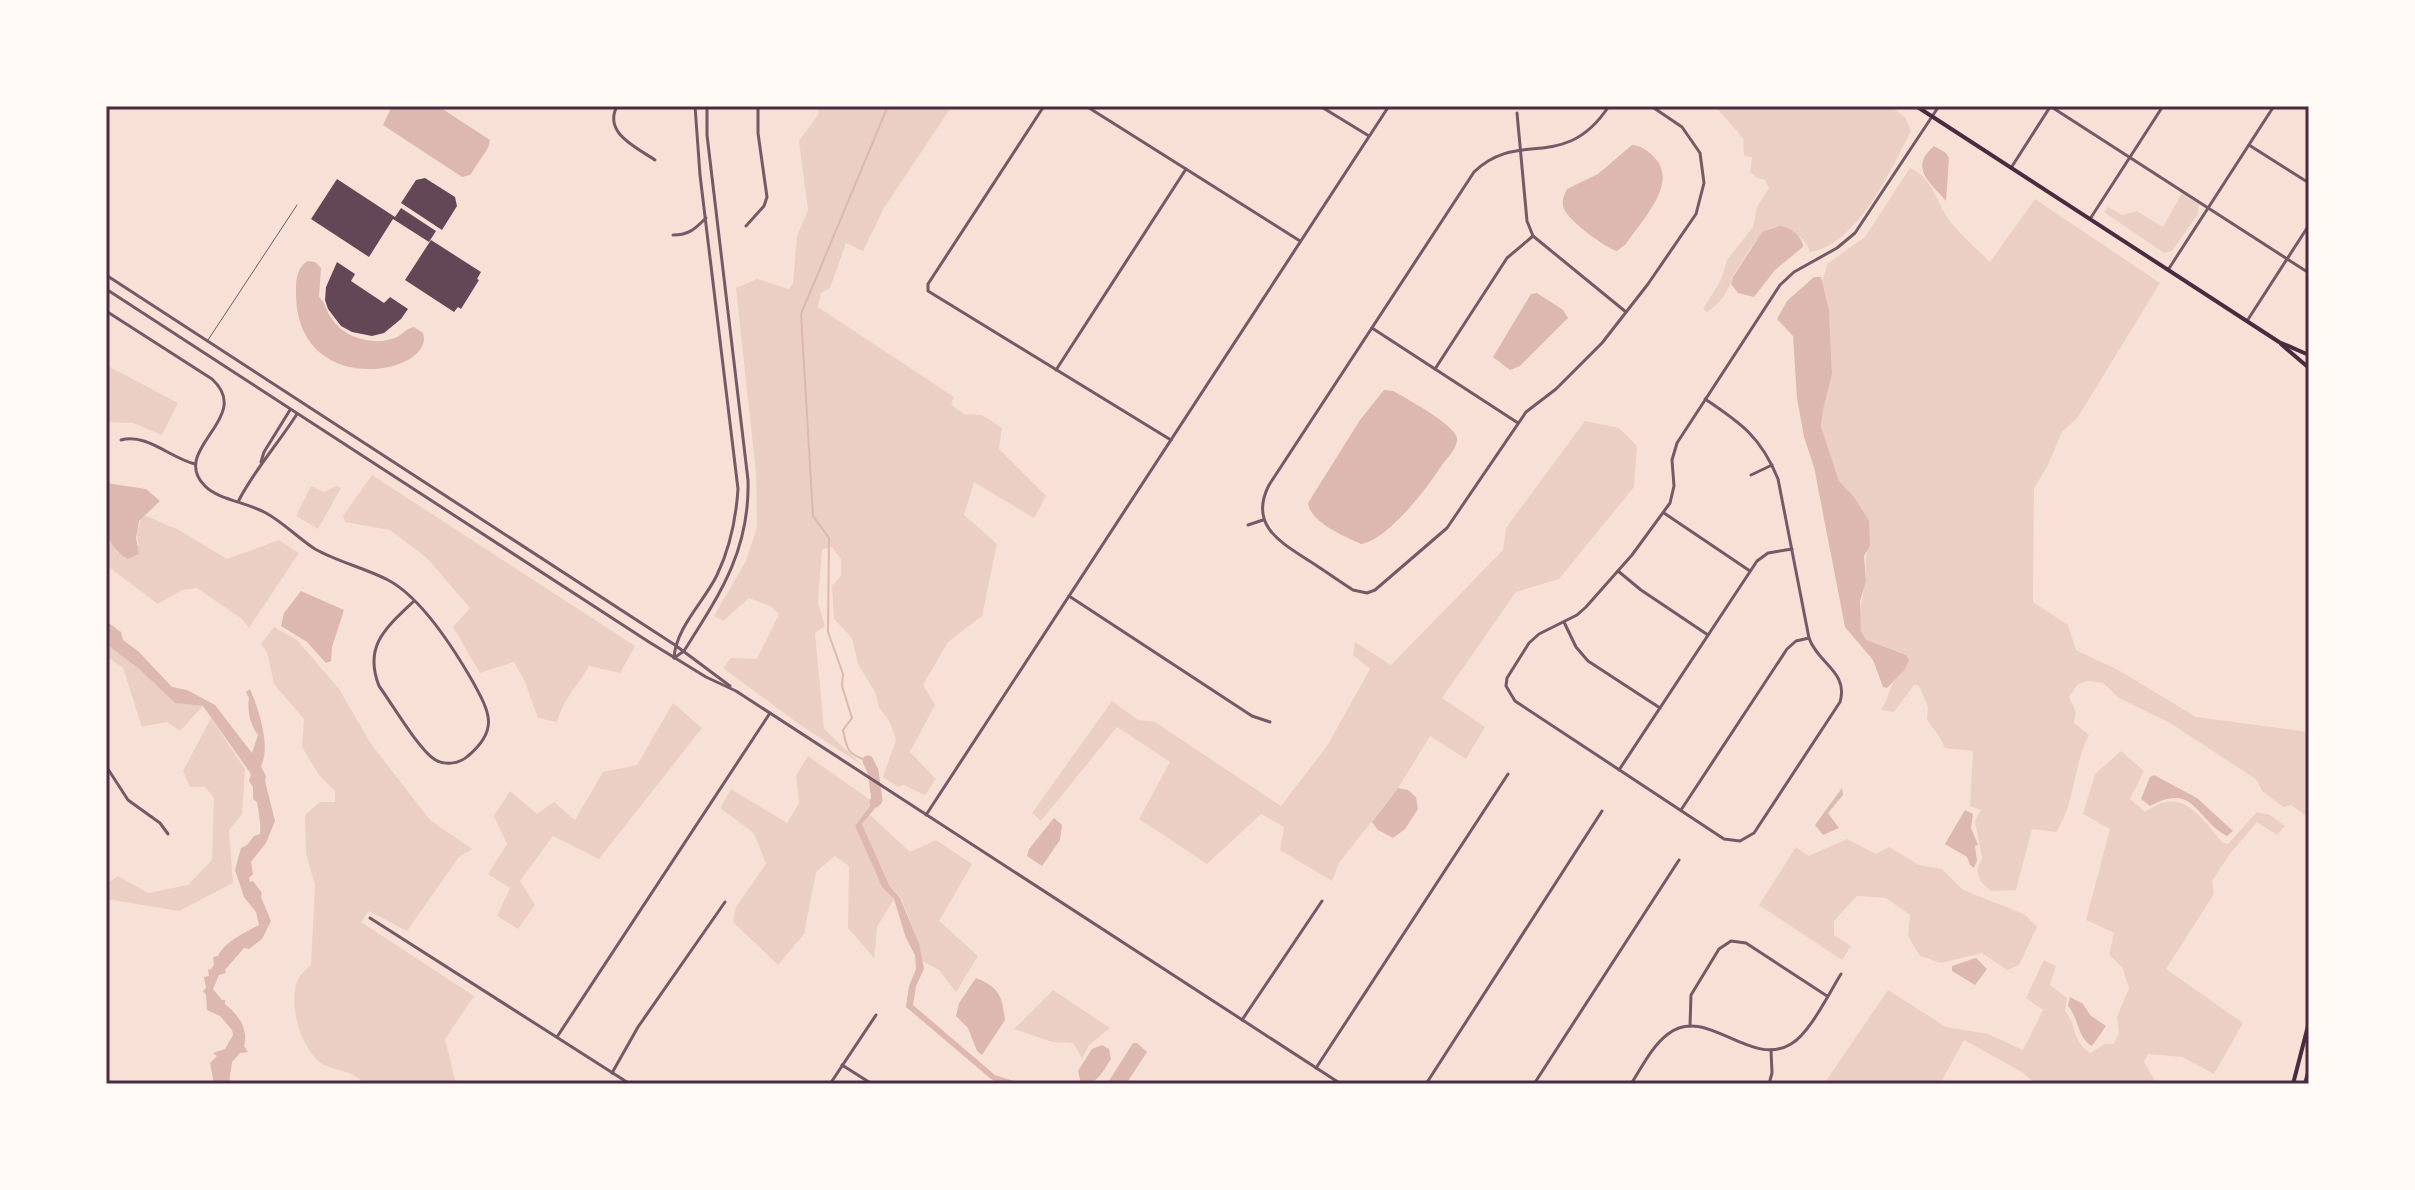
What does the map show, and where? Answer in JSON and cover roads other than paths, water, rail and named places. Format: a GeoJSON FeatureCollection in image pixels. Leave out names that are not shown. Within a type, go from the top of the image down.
{"type":"FeatureCollection","features":[{"type":"Feature","properties":{"kind":"main road"},"geometry":{"type":"LineString","coordinates":[[1916,106],[2279,342],[2309,368]]}},
{"type":"Feature","properties":{"kind":"main road"},"geometry":{"type":"LineString","coordinates":[[2279,342],[2309,355]]}},
{"type":"Feature","properties":{"kind":"main road"},"geometry":{"type":"LineString","coordinates":[[2293,1084],[2309,1022]]}},
{"type":"Feature","properties":{"kind":"main road"},"geometry":{"type":"LineString","coordinates":[[2305,1084],[2309,1069]]}},
{"type":"Feature","properties":{"kind":"street"},"geometry":{"type":"LineString","coordinates":[[617,106],[613,120],[618,132],[655,160]]}},
{"type":"Feature","properties":{"kind":"street"},"geometry":{"type":"LineString","coordinates":[[674,658],[675,645],[718,573],[733,530],[738,489],[695,106]]}},
{"type":"Feature","properties":{"kind":"street"},"geometry":{"type":"LineString","coordinates":[[674,658],[684,651],[729,578],[747,518],[748,480],[707,135],[707,106]]}},
{"type":"Feature","properties":{"kind":"street"},"geometry":{"type":"LineString","coordinates":[[746,226],[764,206],[767,197],[758,133],[758,106]]}},
{"type":"Feature","properties":{"kind":"street"},"geometry":{"type":"LineString","coordinates":[[1044,106],[928,284],[928,291],[1171,440]]}},
{"type":"Feature","properties":{"kind":"street"},"geometry":{"type":"LineString","coordinates":[[1086,106],[1300,241]]}},
{"type":"Feature","properties":{"kind":"street"},"geometry":{"type":"LineString","coordinates":[[1320,106],[1369,136]]}},
{"type":"Feature","properties":{"kind":"street"},"geometry":{"type":"LineString","coordinates":[[926,815],[1389,106]]}},
{"type":"Feature","properties":{"kind":"street"},"geometry":{"type":"LineString","coordinates":[[1609,106],[1595,125],[1575,140],[1558,147],[1498,155],[1474,172],[1269,485],[1263,500],[1264,520],[1280,542],[1353,590],[1367,593],[1375,590],[1447,528],[1518,423],[1531,407],[1556,389],[1602,343],[1696,214],[1703,195],[1704,172],[1696,145],[1682,127],[1651,106]]}},
{"type":"Feature","properties":{"kind":"street"},"geometry":{"type":"LineString","coordinates":[[1705,399],[1746,428],[1765,450],[1778,479],[1809,638],[1816,654],[1839,675],[1843,693],[1754,833],[1747,839],[1732,842],[1515,701],[1506,686],[1510,671],[1539,634],[1586,607],[1663,512],[1673,495],[1674,451],[1705,399],[1780,285],[1794,272],[1837,248],[1855,233],[1939,106]]}},
{"type":"Feature","properties":{"kind":"street"},"geometry":{"type":"LineString","coordinates":[[2011,168],[2050,106],[2309,273]]}},
{"type":"Feature","properties":{"kind":"street"},"geometry":{"type":"LineString","coordinates":[[2090,219],[2163,106]]}},
{"type":"Feature","properties":{"kind":"street"},"geometry":{"type":"LineString","coordinates":[[2168,270],[2274,106]]}},
{"type":"Feature","properties":{"kind":"street"},"geometry":{"type":"LineString","coordinates":[[1517,113],[1527,221],[1533,236],[1626,312]]}},
{"type":"Feature","properties":{"kind":"street"},"geometry":{"type":"LineString","coordinates":[[2249,145],[2309,183]]}},
{"type":"Feature","properties":{"kind":"street"},"geometry":{"type":"LineString","coordinates":[[1056,370],[1186,169]]}},
{"type":"Feature","properties":{"kind":"street"},"geometry":{"type":"LineString","coordinates":[[673,235],[685,235],[695,230],[706,218]]}},
{"type":"Feature","properties":{"kind":"street"},"geometry":{"type":"LineString","coordinates":[[2247,321],[2309,225]]}},
{"type":"Feature","properties":{"kind":"street"},"geometry":{"type":"LineString","coordinates":[[1435,369],[1507,258],[1533,236]]}},
{"type":"Feature","properties":{"kind":"street"},"geometry":{"type":"LineString","coordinates":[[106,275],[675,645],[736,691],[1341,1084]]}},
{"type":"Feature","properties":{"kind":"street"},"geometry":{"type":"LineString","coordinates":[[106,289],[674,658],[736,691]]}},
{"type":"Feature","properties":{"kind":"street"},"geometry":{"type":"LineString","coordinates":[[106,311],[212,379],[223,393],[225,408],[201,448],[196,464],[200,480],[206,487],[213,493],[239,500],[267,513],[316,549],[390,581],[414,601],[457,656],[489,716],[485,737],[459,762],[441,762],[428,754],[375,677],[373,661],[379,638],[414,601]]}},
{"type":"Feature","properties":{"kind":"street"},"geometry":{"type":"LineString","coordinates":[[1372,328],[1518,423]]}},
{"type":"Feature","properties":{"kind":"street"},"geometry":{"type":"LineString","coordinates":[[728,398],[739,396]]}},
{"type":"Feature","properties":{"kind":"street"},"geometry":{"type":"LineString","coordinates":[[261,462],[291,409]]}},
{"type":"Feature","properties":{"kind":"street"},"geometry":{"type":"LineString","coordinates":[[239,500],[261,462],[298,413]]}},
{"type":"Feature","properties":{"kind":"street"},"geometry":{"type":"LineString","coordinates":[[277,430],[283,435]]}},
{"type":"Feature","properties":{"kind":"street"},"geometry":{"type":"LineString","coordinates":[[121,440],[132,437],[145,441],[180,461],[196,464]]}},
{"type":"Feature","properties":{"kind":"street"},"geometry":{"type":"LineString","coordinates":[[1751,475],[1772,465]]}},
{"type":"Feature","properties":{"kind":"street"},"geometry":{"type":"LineString","coordinates":[[1663,512],[1750,571]]}},
{"type":"Feature","properties":{"kind":"street"},"geometry":{"type":"LineString","coordinates":[[1248,525],[1264,520]]}},
{"type":"Feature","properties":{"kind":"street"},"geometry":{"type":"LineString","coordinates":[[733,530],[744,533]]}},
{"type":"Feature","properties":{"kind":"street"},"geometry":{"type":"LineString","coordinates":[[1619,770],[1750,571],[1762,556],[1792,549]]}},
{"type":"Feature","properties":{"kind":"street"},"geometry":{"type":"LineString","coordinates":[[1618,571],[1649,596],[1708,635]]}},
{"type":"Feature","properties":{"kind":"street"},"geometry":{"type":"LineString","coordinates":[[1069,596],[1252,716],[1270,722]]}},
{"type":"Feature","properties":{"kind":"street"},"geometry":{"type":"LineString","coordinates":[[1564,622],[1576,647],[1588,661],[1660,708]]}},
{"type":"Feature","properties":{"kind":"street"},"geometry":{"type":"LineString","coordinates":[[1681,810],[1787,649],[1796,641],[1809,638]]}},
{"type":"Feature","properties":{"kind":"street"},"geometry":{"type":"LineString","coordinates":[[557,1037],[770,713]]}},
{"type":"Feature","properties":{"kind":"street"},"geometry":{"type":"LineString","coordinates":[[106,766],[128,800],[160,823],[168,834]]}},
{"type":"Feature","properties":{"kind":"street"},"geometry":{"type":"LineString","coordinates":[[1316,1068],[1508,774]]}},
{"type":"Feature","properties":{"kind":"street"},"geometry":{"type":"LineString","coordinates":[[1426,1084],[1602,811]]}},
{"type":"Feature","properties":{"kind":"street"},"geometry":{"type":"LineString","coordinates":[[1534,1084],[1679,860]]}},
{"type":"Feature","properties":{"kind":"street"},"geometry":{"type":"LineString","coordinates":[[1242,1020],[1307,919],[1322,901]]}},
{"type":"Feature","properties":{"kind":"street"},"geometry":{"type":"LineString","coordinates":[[612,1073],[638,1027],[725,902]]}},
{"type":"Feature","properties":{"kind":"street"},"geometry":{"type":"LineString","coordinates":[[370,918],[630,1084]]}},
{"type":"Feature","properties":{"kind":"street"},"geometry":{"type":"LineString","coordinates":[[1690,1026],[1689,1002],[1694,987],[1719,949],[1731,941],[1746,943],[1827,996]]}},
{"type":"Feature","properties":{"kind":"street"},"geometry":{"type":"LineString","coordinates":[[1631,1084],[1666,1035],[1673,1030],[1690,1026],[1707,1029],[1754,1048],[1782,1048],[1799,1038],[1841,974]]}},
{"type":"Feature","properties":{"kind":"street"},"geometry":{"type":"LineString","coordinates":[[830,1084],[876,1015]]}},
{"type":"Feature","properties":{"kind":"street"},"geometry":{"type":"LineString","coordinates":[[1769,1084],[1771,1050]]}},
{"type":"Feature","properties":{"kind":"street"},"geometry":{"type":"LineString","coordinates":[[842,1065],[872,1084]]}},
{"type":"Feature","properties":{"kind":"lane"},"geometry":{"type":"LineString","coordinates":[[207,341],[297,205]]}},
{"type":"Feature","properties":{"kind":"waterway"},"geometry":{"type":"LineString","coordinates":[[868,761],[852,754],[846,743],[843,730],[852,718],[842,686],[843,674],[828,632],[829,538],[813,516],[801,314],[888,106]]}},
{"type":"Feature","properties":{"kind":"waterway"},"geometry":{"type":"LineString","coordinates":[[868,761],[873,771],[875,802]]}}]}
